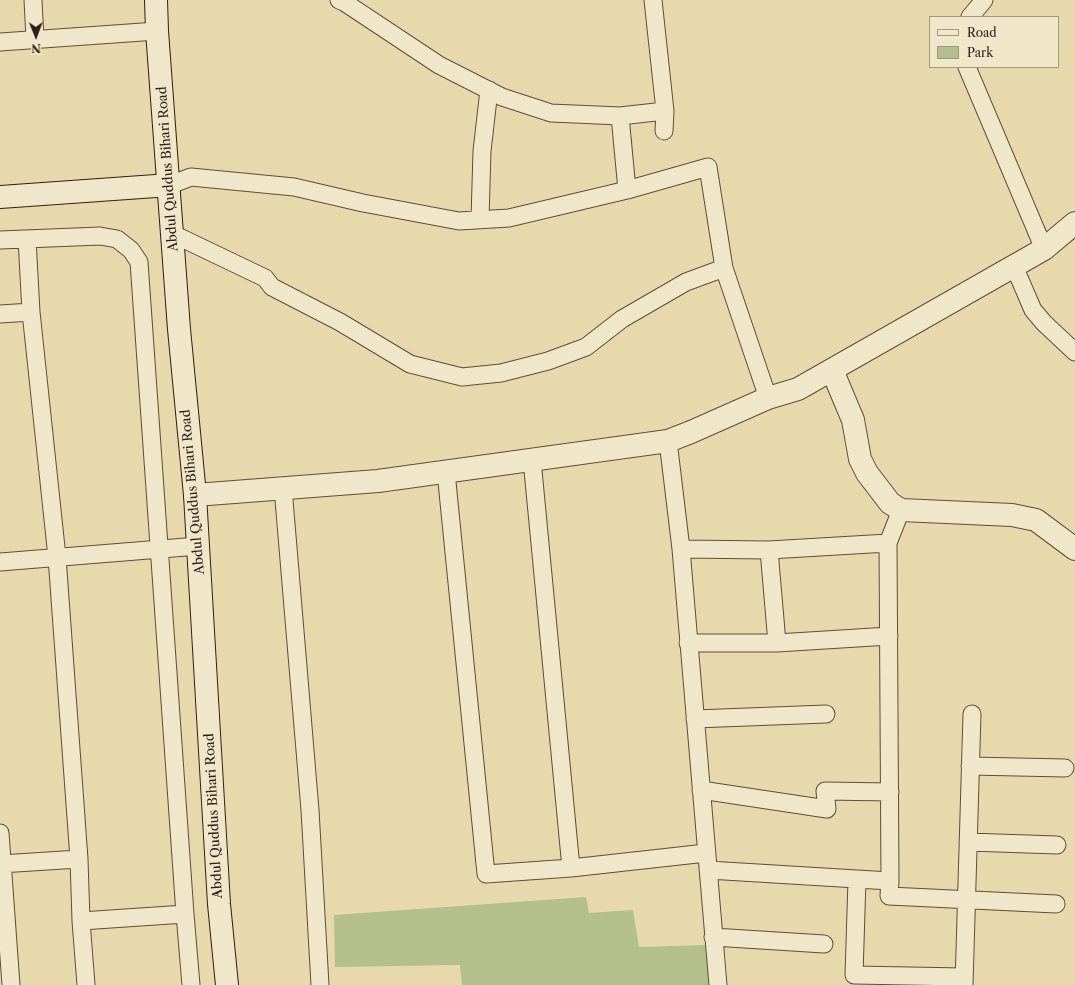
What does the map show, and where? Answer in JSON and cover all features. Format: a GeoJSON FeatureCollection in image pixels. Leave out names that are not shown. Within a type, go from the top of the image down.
{"type":"FeatureCollection","features":[{"type":"Feature","properties":{"kind":"street"},"geometry":{"type":"LineString","coordinates":[[33,0],[35,39]]}},
{"type":"Feature","properties":{"kind":"street","name":"Abdul Quddus Bihari Road"},"geometry":{"type":"LineString","coordinates":[[156,0],[157,31],[198,546],[219,904],[227,985]]}},
{"type":"Feature","properties":{"kind":"street"},"geometry":{"type":"LineString","coordinates":[[338,0],[358,6],[439,65],[502,97],[551,114],[620,116],[665,112]]}},
{"type":"Feature","properties":{"kind":"street"},"geometry":{"type":"LineString","coordinates":[[653,0],[665,112],[664,131]]}},
{"type":"Feature","properties":{"kind":"street"},"geometry":{"type":"LineString","coordinates":[[971,16],[984,0]]}},
{"type":"Feature","properties":{"kind":"street"},"geometry":{"type":"LineString","coordinates":[[0,42],[157,31]]}},
{"type":"Feature","properties":{"kind":"street"},"geometry":{"type":"LineString","coordinates":[[967,68],[1044,249]]}},
{"type":"Feature","properties":{"kind":"street"},"geometry":{"type":"LineString","coordinates":[[480,219],[482,151],[489,90]]}},
{"type":"Feature","properties":{"kind":"street"},"geometry":{"type":"LineString","coordinates":[[620,116],[627,190]]}},
{"type":"Feature","properties":{"kind":"street"},"geometry":{"type":"LineString","coordinates":[[0,197],[170,185],[191,177],[294,187],[363,203],[459,221],[508,218],[627,190],[708,167],[724,268],[768,398]]}},
{"type":"Feature","properties":{"kind":"street"},"geometry":{"type":"LineString","coordinates":[[194,495],[378,481],[668,441],[768,398],[798,389],[1044,249],[1075,223]]}},
{"type":"Feature","properties":{"kind":"street"},"geometry":{"type":"LineString","coordinates":[[173,234],[264,278],[272,287],[340,322],[410,364],[462,377],[501,373],[548,361],[586,347],[622,319],[686,282],[724,268]]}},
{"type":"Feature","properties":{"kind":"street"},"geometry":{"type":"LineString","coordinates":[[0,240],[100,236],[117,239],[131,250],[139,262],[191,985]]}},
{"type":"Feature","properties":{"kind":"street"},"geometry":{"type":"LineString","coordinates":[[27,239],[31,312],[57,557],[79,860],[81,921],[86,985]]}},
{"type":"Feature","properties":{"kind":"street"},"geometry":{"type":"LineString","coordinates":[[1014,266],[1033,310],[1044,323],[1075,352]]}},
{"type":"Feature","properties":{"kind":"street"},"geometry":{"type":"LineString","coordinates":[[0,314],[31,312]]}},
{"type":"Feature","properties":{"kind":"street"},"geometry":{"type":"LineString","coordinates":[[832,370],[853,420],[860,459],[867,473],[890,503],[901,510],[1012,515],[1036,520],[1075,549]]}},
{"type":"Feature","properties":{"kind":"street"},"geometry":{"type":"LineString","coordinates":[[668,441],[681,549],[718,985]]}},
{"type":"Feature","properties":{"kind":"street"},"geometry":{"type":"LineString","coordinates":[[532,460],[571,868]]}},
{"type":"Feature","properties":{"kind":"street"},"geometry":{"type":"LineString","coordinates":[[446,472],[486,874],[707,861],[858,880],[890,881]]}},
{"type":"Feature","properties":{"kind":"street"},"geometry":{"type":"LineString","coordinates":[[283,488],[310,810],[320,985]]}},
{"type":"Feature","properties":{"kind":"street"},"geometry":{"type":"LineString","coordinates":[[901,510],[888,543],[890,792],[889,896],[1056,904]]}},
{"type":"Feature","properties":{"kind":"street"},"geometry":{"type":"LineString","coordinates":[[681,549],[769,550],[888,543]]}},
{"type":"Feature","properties":{"kind":"street"},"geometry":{"type":"LineString","coordinates":[[0,562],[198,546]]}},
{"type":"Feature","properties":{"kind":"street"},"geometry":{"type":"LineString","coordinates":[[769,550],[777,643]]}},
{"type":"Feature","properties":{"kind":"street"},"geometry":{"type":"LineString","coordinates":[[688,643],[777,643],[889,636]]}},
{"type":"Feature","properties":{"kind":"street"},"geometry":{"type":"LineString","coordinates":[[695,719],[826,714]]}},
{"type":"Feature","properties":{"kind":"street"},"geometry":{"type":"LineString","coordinates":[[858,880],[854,975],[964,981],[972,714]]}},
{"type":"Feature","properties":{"kind":"street"},"geometry":{"type":"LineString","coordinates":[[970,766],[1065,768]]}},
{"type":"Feature","properties":{"kind":"street"},"geometry":{"type":"LineString","coordinates":[[701,790],[827,809],[825,791],[890,792]]}},
{"type":"Feature","properties":{"kind":"street"},"geometry":{"type":"LineString","coordinates":[[0,833],[1,864],[11,985]]}},
{"type":"Feature","properties":{"kind":"street"},"geometry":{"type":"LineString","coordinates":[[968,842],[1056,845]]}},
{"type":"Feature","properties":{"kind":"street"},"geometry":{"type":"LineString","coordinates":[[1,864],[79,860]]}},
{"type":"Feature","properties":{"kind":"street"},"geometry":{"type":"LineString","coordinates":[[81,921],[185,914]]}},
{"type":"Feature","properties":{"kind":"street"},"geometry":{"type":"LineString","coordinates":[[713,937],[824,944]]}},
{"type":"Feature","properties":{"kind":"green space"},"geometry":{"type":"Polygon","coordinates":[[[586,897],[589,913],[633,910],[639,947],[707,945],[712,985],[462,985],[460,965],[335,967],[334,915],[586,897]]]}}]}
